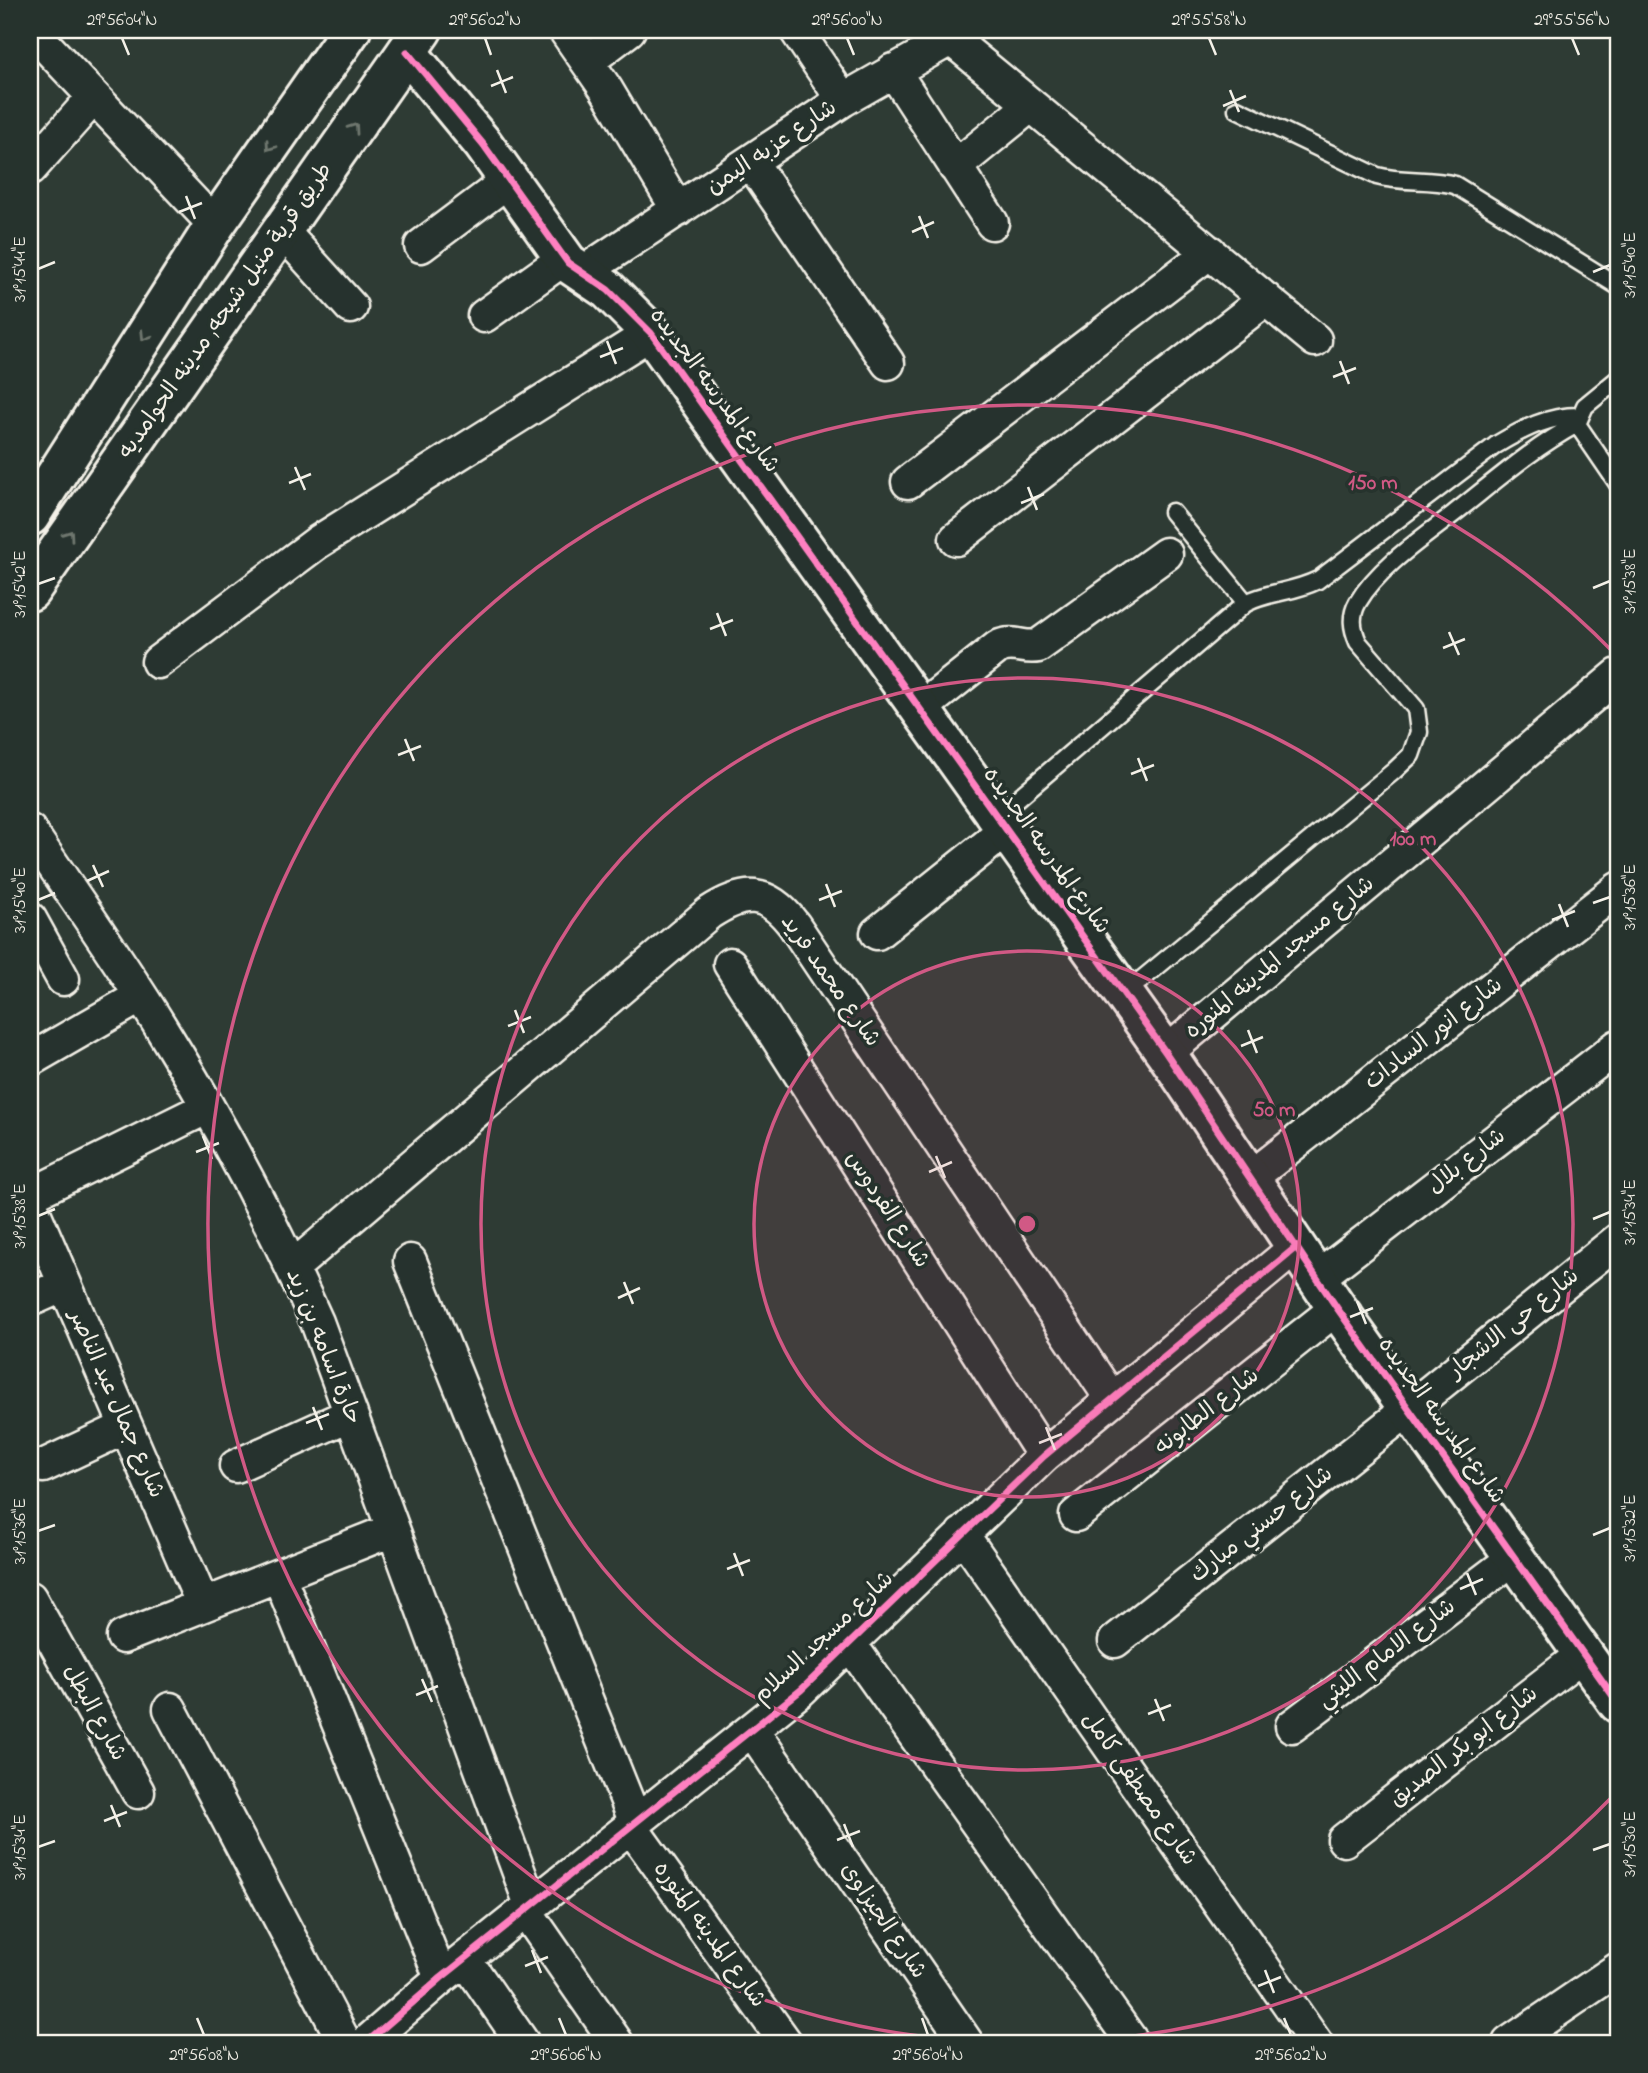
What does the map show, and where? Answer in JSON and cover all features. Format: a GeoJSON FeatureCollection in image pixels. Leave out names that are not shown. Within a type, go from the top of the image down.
{"type":"FeatureCollection","features":[{"type":"Feature","properties":{"kind":"street"},"geometry":{"type":"LineString","coordinates":[[31,30],[215,225]]}},
{"type":"Feature","properties":{"kind":"street","name":"طريق قرية منيل شيحه, مدينه الحوامديه"},"geometry":{"type":"LineString","coordinates":[[31,511],[215,225],[351,30]]}},
{"type":"Feature","properties":{"kind":"street"},"geometry":{"type":"LineString","coordinates":[[565,30],[588,61],[678,210]]}},
{"type":"Feature","properties":{"kind":"street"},"geometry":{"type":"LineString","coordinates":[[588,61],[629,30]]}},
{"type":"Feature","properties":{"kind":"street"},"geometry":{"type":"LineString","coordinates":[[796,30],[843,100]]}},
{"type":"Feature","properties":{"kind":"street"},"geometry":{"type":"LineString","coordinates":[[958,34],[1031,105],[1315,340]]}},
{"type":"Feature","properties":{"kind":"street","name":"شارع عزبه اليمن"},"geometry":{"type":"LineString","coordinates":[[484,316],[678,210],[843,100],[958,34]]}},
{"type":"Feature","properties":{"kind":"street","name":"طريق قرية منيل شيحه, مدينه الحوامديه"},"geometry":{"type":"LineString","coordinates":[[30,591],[414,41]]}},
{"type":"Feature","properties":{"kind":"street","name":"شارع المدرسه الجديده"},"geometry":{"type":"LineString","coordinates":[[414,41],[483,144],[574,265],[608,290],[651,333],[1125,994],[1316,1278],[1618,1703]]}},
{"type":"Feature","properties":{"kind":"street"},"geometry":{"type":"LineString","coordinates":[[893,70],[992,223]]}},
{"type":"Feature","properties":{"kind":"street"},"geometry":{"type":"LineString","coordinates":[[30,169],[94,97]]}},
{"type":"Feature","properties":{"kind":"street"},"geometry":{"type":"LineString","coordinates":[[955,167],[1031,105]]}},
{"type":"Feature","properties":{"kind":"street"},"geometry":{"type":"LineString","coordinates":[[751,162],[888,363]]}},
{"type":"Feature","properties":{"kind":"street"},"geometry":{"type":"LineString","coordinates":[[421,246],[509,180]]}},
{"type":"Feature","properties":{"kind":"street"},"geometry":{"type":"LineString","coordinates":[[283,232],[351,307]]}},
{"type":"Feature","properties":{"kind":"street"},"geometry":{"type":"LineString","coordinates":[[908,482],[1210,253]]}},
{"type":"Feature","properties":{"kind":"street"},"geometry":{"type":"LineString","coordinates":[[956,539],[1266,299]]}},
{"type":"Feature","properties":{"kind":"street"},"geometry":{"type":"LineString","coordinates":[[158,662],[318,542],[651,333]]}},
{"type":"Feature","properties":{"kind":"street"},"geometry":{"type":"LineString","coordinates":[[920,709],[998,647],[1007,643],[1018,643],[1027,648],[1038,646],[1166,554]]}},
{"type":"Feature","properties":{"kind":"street","name":"شارع مسجد المدينه المنوره"},"geometry":{"type":"LineString","coordinates":[[1166,1053],[1618,675]]}},
{"type":"Feature","properties":{"kind":"street"},"geometry":{"type":"LineString","coordinates":[[877,933],[1002,823]]}},
{"type":"Feature","properties":{"kind":"street","name":"حارة اسامه بن زيد"},"geometry":{"type":"LineString","coordinates":[[30,831],[40,867],[141,996],[208,1107],[292,1268],[317,1322],[351,1414],[528,1908],[617,2043]]}},
{"type":"Feature","properties":{"kind":"street","name":"شارع انور السادات"},"geometry":{"type":"LineString","coordinates":[[1249,1180],[1618,889]]}},
{"type":"Feature","properties":{"kind":"street","name":"شارع محمد فريد"},"geometry":{"type":"LineString","coordinates":[[292,1268],[709,914],[732,899],[746,896],[761,898],[774,904],[794,925],[1111,1398]]}},
{"type":"Feature","properties":{"kind":"street"},"geometry":{"type":"LineString","coordinates":[[30,919],[63,979]]}},
{"type":"Feature","properties":{"kind":"street","name":"شارع الفردوس"},"geometry":{"type":"LineString","coordinates":[[730,964],[1044,1456]]}},
{"type":"Feature","properties":{"kind":"street"},"geometry":{"type":"LineString","coordinates":[[30,1060],[141,996]]}},
{"type":"Feature","properties":{"kind":"street","name":"شارع بلال"},"geometry":{"type":"LineString","coordinates":[[1316,1278],[1618,1046]]}},
{"type":"Feature","properties":{"kind":"street"},"geometry":{"type":"LineString","coordinates":[[30,1195],[208,1107]]}},
{"type":"Feature","properties":{"kind":"street","name":"شارع جمال عبد الناصر"},"geometry":{"type":"LineString","coordinates":[[33,1220],[64,1285],[203,1605]]}},
{"type":"Feature","properties":{"kind":"street","name":"شارع حى الاشجار"},"geometry":{"type":"LineString","coordinates":[[1410,1408],[1618,1240]]}},
{"type":"Feature","properties":{"kind":"street","name":"شارع المدينه المنوره"},"geometry":{"type":"LineString","coordinates":[[410,1261],[633,1825],[786,2043]]}},
{"type":"Feature","properties":{"kind":"street","name":"شارع مسجد السلام"},"geometry":{"type":"LineString","coordinates":[[366,2043],[528,1908],[801,1690],[1044,1456],[1111,1398],[1316,1278]]}},
{"type":"Feature","properties":{"kind":"street","name":"شارع الطابونه"},"geometry":{"type":"LineString","coordinates":[[1076,1515],[1316,1278]]}},
{"type":"Feature","properties":{"kind":"street"},"geometry":{"type":"LineString","coordinates":[[30,1300],[64,1285]]}},
{"type":"Feature","properties":{"kind":"street","name":"شارع حسني مبارك"},"geometry":{"type":"LineString","coordinates":[[1115,1641],[1410,1408]]}},
{"type":"Feature","properties":{"kind":"street"},"geometry":{"type":"LineString","coordinates":[[236,1466],[351,1414]]}},
{"type":"Feature","properties":{"kind":"street"},"geometry":{"type":"LineString","coordinates":[[43,1466],[126,1427]]}},
{"type":"Feature","properties":{"kind":"street"},"geometry":{"type":"LineString","coordinates":[[123,1637],[392,1530]]}},
{"type":"Feature","properties":{"kind":"street","name":"شارع مصطفى كامل"},"geometry":{"type":"LineString","coordinates":[[962,1534],[1316,2043]]}},
{"type":"Feature","properties":{"kind":"street","name":"شارع الامام الليثي"},"geometry":{"type":"LineString","coordinates":[[1292,1726],[1515,1557]]}},
{"type":"Feature","properties":{"kind":"street"},"geometry":{"type":"LineString","coordinates":[[279,1576],[453,1969],[523,2043]]}},
{"type":"Feature","properties":{"kind":"street","name":"شارع البطل"},"geometry":{"type":"LineString","coordinates":[[30,1598],[138,1792]]}},
{"type":"Feature","properties":{"kind":"street"},"geometry":{"type":"LineString","coordinates":[[850,1644],[1133,2043]]}},
{"type":"Feature","properties":{"kind":"street","name":"شارع ابو بكر الصديق"},"geometry":{"type":"LineString","coordinates":[[1344,1840],[1583,1654]]}},
{"type":"Feature","properties":{"kind":"street"},"geometry":{"type":"LineString","coordinates":[[170,1709],[345,2043]]}},
{"type":"Feature","properties":{"kind":"street","name":"شارع الجيزاوى"},"geometry":{"type":"LineString","coordinates":[[752,1730],[967,2043]]}},
{"type":"Feature","properties":{"kind":"street"},"geometry":{"type":"LineString","coordinates":[[1509,2043],[1618,1969]]}},
{"type":"Feature","properties":{"kind":"lane"},"geometry":{"type":"LineString","coordinates":[[1237,109],[1377,176],[1395,181],[1442,181],[1455,185],[1618,286]]}},
{"type":"Feature","properties":{"kind":"lane"},"geometry":{"type":"LineString","coordinates":[[1125,994],[1411,755],[1419,732],[1416,709],[1358,642],[1352,615],[1358,602],[1367,589],[1407,550],[1528,453],[1578,420],[1585,406],[1618,379]]}},
{"type":"Feature","properties":{"kind":"lane"},"geometry":{"type":"LineString","coordinates":[[1002,823],[1245,603],[1259,596],[1289,592],[1318,580],[1496,445],[1517,432],[1558,416],[1578,420],[1618,484]]}},
{"type":"Feature","properties":{"kind":"lane"},"geometry":{"type":"LineString","coordinates":[[1172,512],[1245,603]]}},
{"type":"Feature","properties":{"kind":"cycle path"},"geometry":{"type":"LineString","coordinates":[[407,52],[483,144],[568,263],[608,290],[651,333],[1166,1053],[1337,1308],[1618,1703]]}},
{"type":"Feature","properties":{"kind":"cycle path"},"geometry":{"type":"LineString","coordinates":[[366,2043],[441,1978],[801,1690],[1044,1456],[1295,1248]]}}]}
